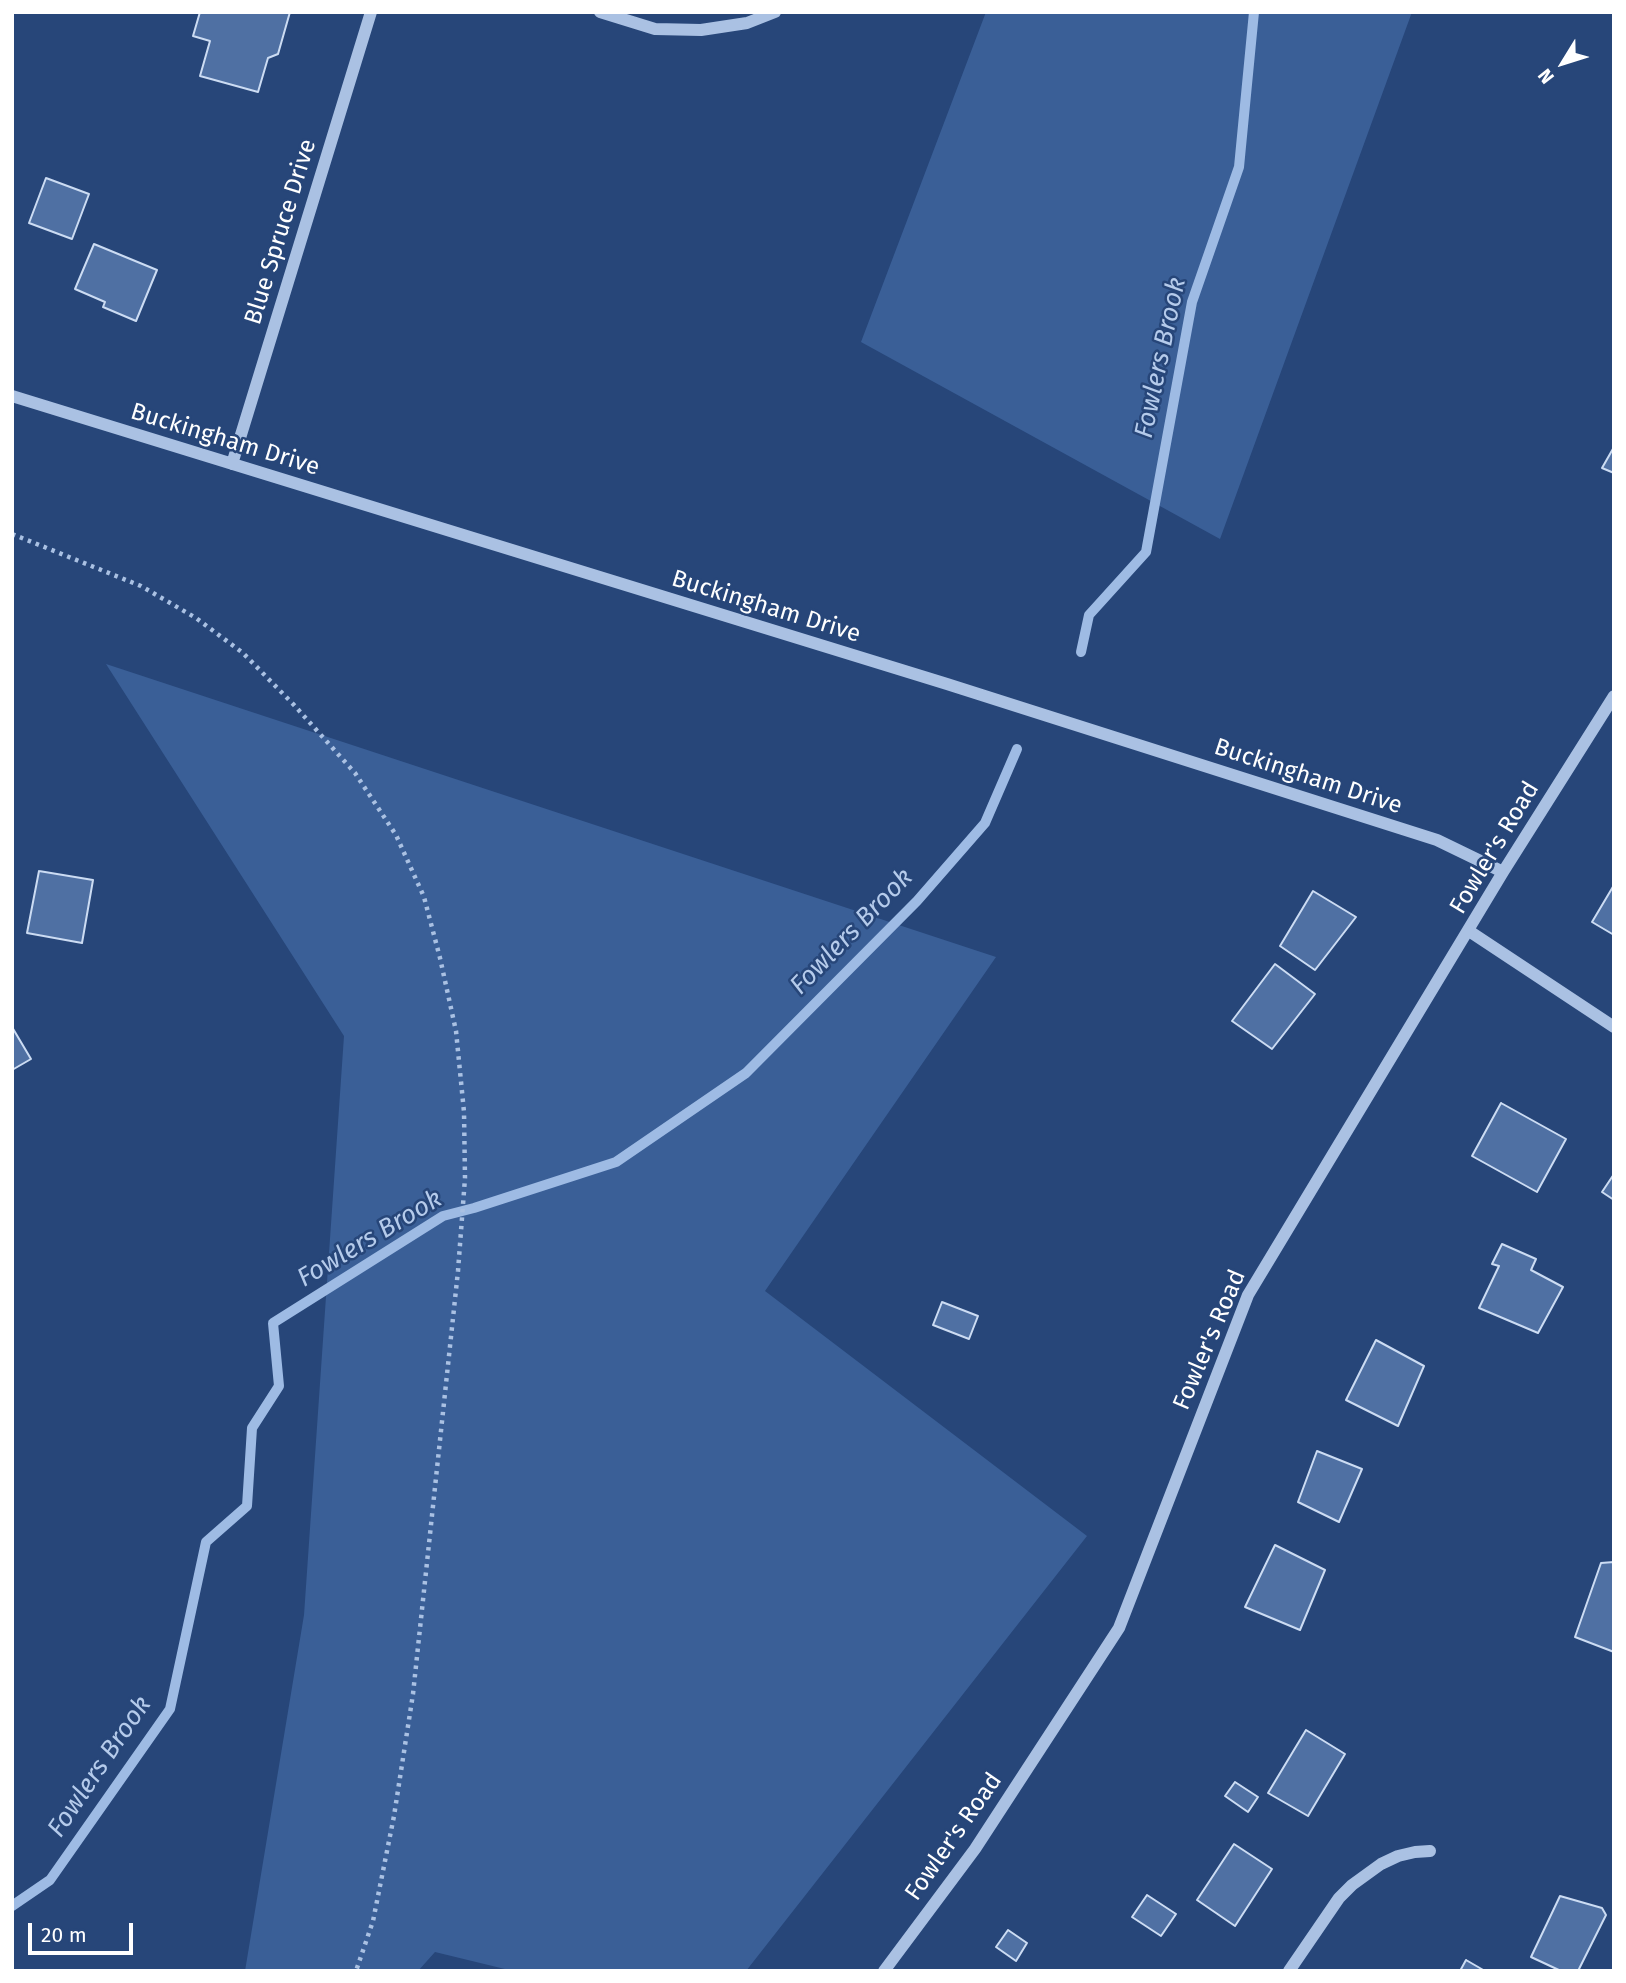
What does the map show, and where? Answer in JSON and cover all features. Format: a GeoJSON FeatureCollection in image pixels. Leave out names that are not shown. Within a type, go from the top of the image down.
{"type":"FeatureCollection","features":[{"type":"Feature","properties":{"kind":"street","name":"Blue Spruce Drive"},"geometry":{"type":"LineString","coordinates":[[232,464],[370,12]]}},
{"type":"Feature","properties":{"kind":"street"},"geometry":{"type":"LineString","coordinates":[[600,12],[655,29],[701,30],[747,23],[775,12]]}},
{"type":"Feature","properties":{"kind":"street","name":"Buckingham Drive"},"geometry":{"type":"LineString","coordinates":[[12,396],[947,684],[1437,840],[1503,872]]}},
{"type":"Feature","properties":{"kind":"street","name":"Fowler's Road"},"geometry":{"type":"LineString","coordinates":[[884,1971],[975,1849],[1119,1628],[1248,1294],[1503,872],[1614,696]]}},
{"type":"Feature","properties":{"kind":"street"},"geometry":{"type":"LineString","coordinates":[[1469,930],[1614,1027]]}},
{"type":"Feature","properties":{"kind":"street"},"geometry":{"type":"LineString","coordinates":[[1289,1971],[1339,1898],[1352,1885],[1381,1864],[1398,1856],[1430,1851]]}},
{"type":"Feature","properties":{"kind":"path"},"geometry":{"type":"LineString","coordinates":[[12,534],[141,586],[196,618],[243,653],[355,773],[396,835],[424,897],[440,958],[456,1031],[464,1112],[465,1178],[458,1271],[413,1694],[394,1816],[373,1921],[356,1971]]}},
{"type":"Feature","properties":{"kind":"shaded area"},"geometry":{"type":"Polygon","coordinates":[[[986,12],[1412,12],[1220,539],[861,342],[986,12]]]}},
{"type":"Feature","properties":{"kind":"shaded area"},"geometry":{"type":"Polygon","coordinates":[[[106,664],[996,957],[765,1291],[1087,1536],[746,1971],[513,1971],[435,1952],[418,1971],[245,1971],[304,1615],[344,1036],[106,664]]]}},
{"type":"Feature","properties":{"kind":"building"},"geometry":{"type":"Polygon","coordinates":[[[200,12],[290,12],[278,54],[268,58],[258,92],[200,76],[210,41],[193,36],[200,12]]]}},
{"type":"Feature","properties":{"kind":"building"},"geometry":{"type":"Polygon","coordinates":[[[46,178],[89,194],[72,239],[29,223],[46,178]]]}},
{"type":"Feature","properties":{"kind":"building"},"geometry":{"type":"Polygon","coordinates":[[[94,244],[157,270],[136,321],[103,307],[105,302],[75,289],[94,244]]]}},
{"type":"Feature","properties":{"kind":"building"},"geometry":{"type":"Polygon","coordinates":[[[1614,447],[1614,473],[1602,468],[1614,447]]]}},
{"type":"Feature","properties":{"kind":"building"},"geometry":{"type":"Polygon","coordinates":[[[39,871],[93,880],[82,943],[27,933],[39,871]]]}},
{"type":"Feature","properties":{"kind":"building"},"geometry":{"type":"Polygon","coordinates":[[[1614,885],[1614,935],[1592,922],[1614,885]]]}},
{"type":"Feature","properties":{"kind":"building"},"geometry":{"type":"Polygon","coordinates":[[[1313,891],[1356,917],[1315,970],[1280,946],[1313,891]]]}},
{"type":"Feature","properties":{"kind":"building"},"geometry":{"type":"Polygon","coordinates":[[[1275,964],[1315,994],[1272,1049],[1232,1021],[1275,964]]]}},
{"type":"Feature","properties":{"kind":"building"},"geometry":{"type":"Polygon","coordinates":[[[12,1027],[31,1059],[12,1070],[12,1027]]]}},
{"type":"Feature","properties":{"kind":"building"},"geometry":{"type":"Polygon","coordinates":[[[1501,1103],[1566,1139],[1537,1192],[1472,1156],[1501,1103]]]}},
{"type":"Feature","properties":{"kind":"building"},"geometry":{"type":"Polygon","coordinates":[[[1614,1174],[1614,1200],[1602,1192],[1614,1174]]]}},
{"type":"Feature","properties":{"kind":"building"},"geometry":{"type":"Polygon","coordinates":[[[1502,1244],[1536,1259],[1531,1270],[1563,1287],[1538,1333],[1479,1308],[1499,1266],[1492,1264],[1502,1244]]]}},
{"type":"Feature","properties":{"kind":"building"},"geometry":{"type":"Polygon","coordinates":[[[942,1302],[978,1316],[969,1339],[933,1325],[942,1302]]]}},
{"type":"Feature","properties":{"kind":"building"},"geometry":{"type":"Polygon","coordinates":[[[1376,1340],[1424,1366],[1398,1426],[1346,1400],[1376,1340]]]}},
{"type":"Feature","properties":{"kind":"building"},"geometry":{"type":"Polygon","coordinates":[[[1317,1451],[1362,1469],[1339,1522],[1298,1502],[1317,1451]]]}},
{"type":"Feature","properties":{"kind":"building"},"geometry":{"type":"Polygon","coordinates":[[[1275,1545],[1325,1570],[1300,1630],[1245,1607],[1275,1545]]]}},
{"type":"Feature","properties":{"kind":"building"},"geometry":{"type":"Polygon","coordinates":[[[1614,1562],[1614,1652],[1575,1637],[1601,1563],[1614,1562]]]}},
{"type":"Feature","properties":{"kind":"building"},"geometry":{"type":"Polygon","coordinates":[[[1306,1730],[1345,1754],[1308,1816],[1268,1793],[1306,1730]]]}},
{"type":"Feature","properties":{"kind":"building"},"geometry":{"type":"Polygon","coordinates":[[[1235,1782],[1258,1797],[1248,1812],[1225,1796],[1235,1782]]]}},
{"type":"Feature","properties":{"kind":"building"},"geometry":{"type":"Polygon","coordinates":[[[1234,1844],[1272,1869],[1235,1926],[1197,1900],[1234,1844]]]}},
{"type":"Feature","properties":{"kind":"building"},"geometry":{"type":"Polygon","coordinates":[[[1147,1895],[1176,1914],[1161,1936],[1132,1917],[1147,1895]]]}},
{"type":"Feature","properties":{"kind":"building"},"geometry":{"type":"Polygon","coordinates":[[[1560,1896],[1602,1908],[1606,1915],[1578,1971],[1561,1971],[1531,1957],[1560,1896]]]}},
{"type":"Feature","properties":{"kind":"building"},"geometry":{"type":"Polygon","coordinates":[[[1008,1930],[1027,1943],[1016,1961],[996,1947],[1008,1930]]]}},
{"type":"Feature","properties":{"kind":"building"},"geometry":{"type":"Polygon","coordinates":[[[1466,1960],[1485,1971],[1460,1971],[1466,1960]]]}},
{"type":"Feature","properties":{"kind":"waterway","name":"Fowlers Brook"},"geometry":{"type":"LineString","coordinates":[[1081,652],[1089,615],[1146,552],[1192,302],[1239,167],[1254,12]]}},
{"type":"Feature","properties":{"kind":"waterway","name":"Fowlers Brook"},"geometry":{"type":"LineString","coordinates":[[12,1906],[50,1880],[170,1709],[206,1542],[247,1506],[252,1428],[279,1386],[273,1323],[443,1216],[616,1162],[746,1073],[917,901],[985,823],[1017,749]]}}]}
